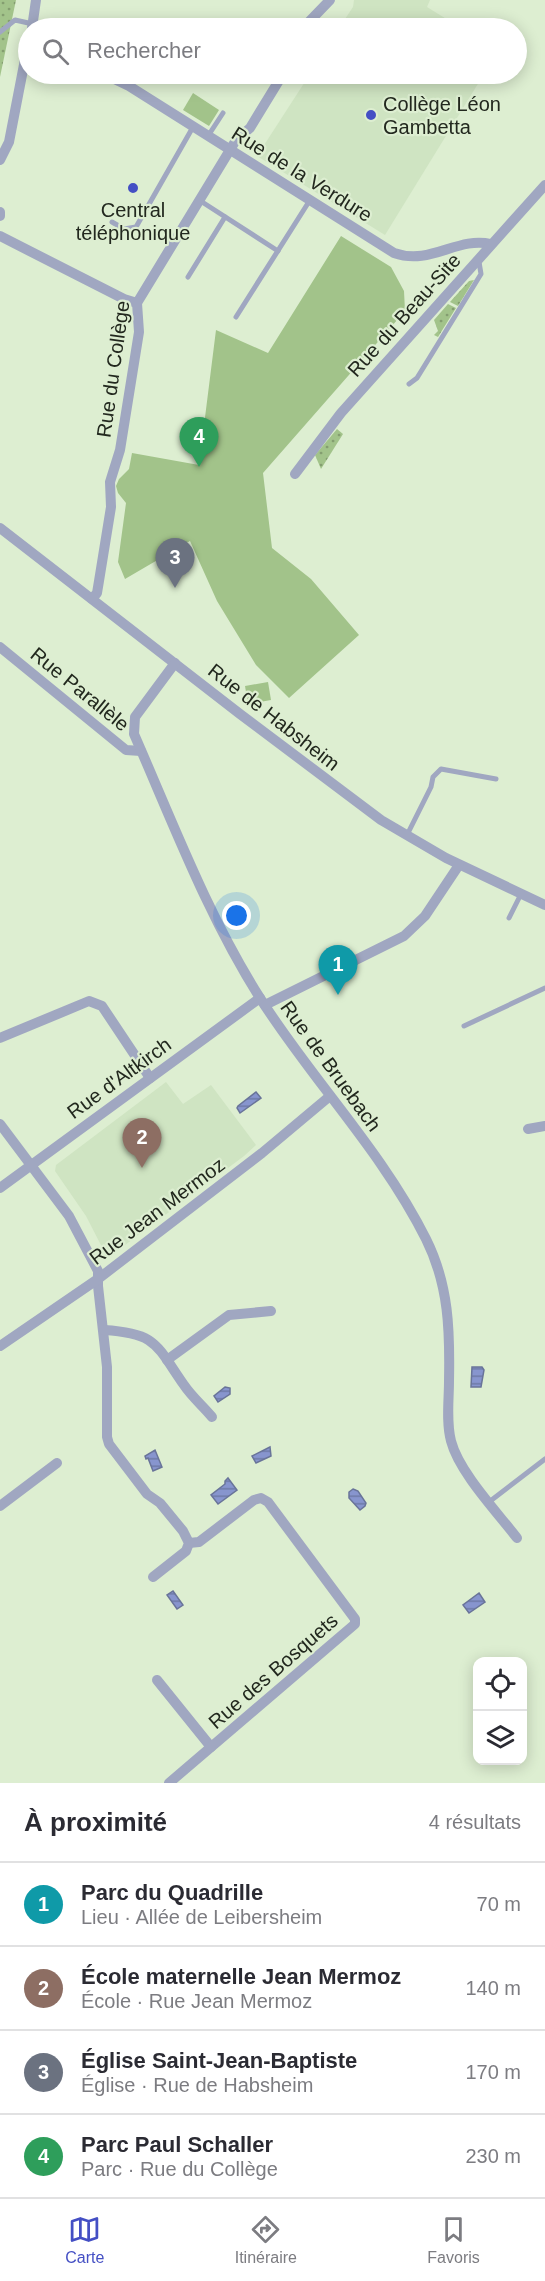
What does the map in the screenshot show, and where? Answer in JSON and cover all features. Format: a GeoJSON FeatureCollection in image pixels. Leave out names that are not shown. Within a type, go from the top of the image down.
{"type":"FeatureCollection","features":[{"type":"Feature","properties":{"kind":"street"},"geometry":{"type":"LineString","coordinates":[[33,18],[36,0]]}},
{"type":"Feature","properties":{"kind":"street"},"geometry":{"type":"LineString","coordinates":[[313,18],[330,0]]}},
{"type":"Feature","properties":{"kind":"street"},"geometry":{"type":"LineString","coordinates":[[0,160],[9,142],[20,84]]}},
{"type":"Feature","properties":{"kind":"street","name":"Rue de la Verdure"},"geometry":{"type":"LineString","coordinates":[[125,84],[394,252],[404,256],[426,256],[480,241],[492,244]]}},
{"type":"Feature","properties":{"kind":"street","name":"Rue du Collège"},"geometry":{"type":"LineString","coordinates":[[92,599],[97,593],[111,507],[110,482],[120,450],[139,332],[137,303],[236,140],[250,128],[277,84]]}},
{"type":"Feature","properties":{"kind":"street","name":"Rue du Beau-Site"},"geometry":{"type":"LineString","coordinates":[[295,474],[340,413],[545,185]]}},
{"type":"Feature","properties":{"kind":"street"},"geometry":{"type":"LineString","coordinates":[[0,236],[124,299],[137,303]]}},
{"type":"Feature","properties":{"kind":"street","name":"Rue de Habsheim"},"geometry":{"type":"LineString","coordinates":[[0,528],[348,797],[406,836],[459,865],[545,905]]}},
{"type":"Feature","properties":{"kind":"street","name":"Rue Parallèle"},"geometry":{"type":"LineString","coordinates":[[0,647],[126,750],[141,751]]}},
{"type":"Feature","properties":{"kind":"street","name":"Rue de Bruebach"},"geometry":{"type":"LineString","coordinates":[[175,663],[135,717],[134,734],[212,913],[262,1001],[393,1183],[426,1240],[444,1290],[450,1329],[449,1421],[451,1440],[459,1462],[517,1538]]}},
{"type":"Feature","properties":{"kind":"street","name":"Rue d'Altkirch"},"geometry":{"type":"LineString","coordinates":[[0,1188],[150,1078],[262,1001],[404,936],[425,915],[459,865]]}},
{"type":"Feature","properties":{"kind":"street"},"geometry":{"type":"LineString","coordinates":[[0,1038],[89,1001],[102,1006],[150,1078]]}},
{"type":"Feature","properties":{"kind":"street","name":"Rue Jean Mermoz"},"geometry":{"type":"LineString","coordinates":[[0,1346],[98,1279],[262,1153],[330,1096]]}},
{"type":"Feature","properties":{"kind":"street"},"geometry":{"type":"LineString","coordinates":[[0,1124],[69,1216],[98,1270],[107,1367],[105,1430],[109,1444],[147,1494],[160,1503],[183,1532],[189,1544],[186,1551],[153,1576]]}},
{"type":"Feature","properties":{"kind":"street"},"geometry":{"type":"LineString","coordinates":[[528,1129],[545,1126]]}},
{"type":"Feature","properties":{"kind":"street"},"geometry":{"type":"LineString","coordinates":[[167,1360],[229,1315],[271,1311]]}},
{"type":"Feature","properties":{"kind":"street"},"geometry":{"type":"LineString","coordinates":[[104,1330],[129,1331],[142,1335],[154,1343],[186,1388],[212,1417]]}},
{"type":"Feature","properties":{"kind":"street"},"geometry":{"type":"LineString","coordinates":[[0,1506],[57,1463]]}},
{"type":"Feature","properties":{"kind":"street","name":"Rue des Bosquets"},"geometry":{"type":"LineString","coordinates":[[169,1783],[355,1624],[355,1619],[268,1502],[261,1498],[254,1500],[200,1542],[189,1544]]}},
{"type":"Feature","properties":{"kind":"street","name":"Rue des Bosquets"},"geometry":{"type":"LineString","coordinates":[[157,1680],[211,1747]]}},
{"type":"Feature","properties":{"kind":"lane"},"geometry":{"type":"LineString","coordinates":[[0,32],[15,21],[18,22]]}},
{"type":"Feature","properties":{"kind":"lane"},"geometry":{"type":"LineString","coordinates":[[208,136],[223,112]]}},
{"type":"Feature","properties":{"kind":"lane"},"geometry":{"type":"LineString","coordinates":[[112,222],[124,230],[136,227],[193,127]]}},
{"type":"Feature","properties":{"kind":"lane"},"geometry":{"type":"LineString","coordinates":[[200,200],[278,251]]}},
{"type":"Feature","properties":{"kind":"lane"},"geometry":{"type":"LineString","coordinates":[[236,317],[310,200]]}},
{"type":"Feature","properties":{"kind":"lane"},"geometry":{"type":"LineString","coordinates":[[188,277],[225,217]]}},
{"type":"Feature","properties":{"kind":"lane"},"geometry":{"type":"LineString","coordinates":[[409,384],[417,378],[481,274],[478,259]]}},
{"type":"Feature","properties":{"kind":"lane"},"geometry":{"type":"LineString","coordinates":[[406,836],[431,787],[433,777],[441,769],[496,780]]}},
{"type":"Feature","properties":{"kind":"lane"},"geometry":{"type":"LineString","coordinates":[[509,918],[521,894]]}},
{"type":"Feature","properties":{"kind":"lane"},"geometry":{"type":"LineString","coordinates":[[464,1026],[545,988]]}},
{"type":"Feature","properties":{"kind":"lane"},"geometry":{"type":"LineString","coordinates":[[489,1502],[545,1459]]}},
{"type":"Feature","properties":{"kind":"shaded area"},"geometry":{"type":"Polygon","coordinates":[[[354,0],[430,0],[427,7],[445,18],[346,18],[353,7],[354,0]]]}},
{"type":"Feature","properties":{"kind":"shaded area","name":"Collège Léon Gambetta"},"geometry":{"type":"Polygon","coordinates":[[[304,84],[478,84],[385,235],[257,156],[304,84]]]}},
{"type":"Feature","properties":{"kind":"shaded area"},"geometry":{"type":"Polygon","coordinates":[[[166,1082],[183,1104],[211,1085],[256,1145],[113,1254],[105,1253],[86,1216],[55,1171],[56,1165],[166,1082]]]}},
{"type":"Feature","properties":{"kind":"green space"},"geometry":{"type":"Polygon","coordinates":[[[0,0],[16,0],[0,77],[0,0]]]}},
{"type":"Feature","properties":{"kind":"green space"},"geometry":{"type":"Polygon","coordinates":[[[193,93],[219,110],[209,126],[183,110],[193,93]]]}},
{"type":"Feature","properties":{"kind":"green space"},"geometry":{"type":"Polygon","coordinates":[[[341,236],[391,267],[404,291],[405,311],[263,473],[272,548],[311,579],[359,635],[289,698],[256,665],[217,601],[190,541],[125,579],[118,562],[126,503],[118,493],[116,486],[119,479],[129,469],[132,453],[199,465],[216,330],[268,353],[341,236]]]}},
{"type":"Feature","properties":{"kind":"green space"},"geometry":{"type":"Polygon","coordinates":[[[474,280],[458,306],[450,302],[469,281],[474,280]]]}},
{"type":"Feature","properties":{"kind":"green space"},"geometry":{"type":"Polygon","coordinates":[[[448,304],[456,308],[438,337],[434,335],[438,331],[434,320],[448,304]]]}},
{"type":"Feature","properties":{"kind":"green space"},"geometry":{"type":"Polygon","coordinates":[[[337,429],[343,434],[321,469],[315,455],[337,429]]]}},
{"type":"Feature","properties":{"kind":"green space"},"geometry":{"type":"Polygon","coordinates":[[[268,682],[271,700],[248,704],[245,686],[268,682]]]}},
{"type":"Feature","properties":{"kind":"water"},"geometry":{"type":"Polygon","coordinates":[[[256,1092],[261,1098],[240,1113],[238,1106],[256,1092]]]}},
{"type":"Feature","properties":{"kind":"water"},"geometry":{"type":"Polygon","coordinates":[[[472,1367],[482,1367],[484,1370],[481,1387],[471,1387],[472,1367]]]}},
{"type":"Feature","properties":{"kind":"water"},"geometry":{"type":"Polygon","coordinates":[[[225,1387],[230,1388],[230,1394],[218,1402],[214,1396],[225,1387]]]}},
{"type":"Feature","properties":{"kind":"water"},"geometry":{"type":"Polygon","coordinates":[[[270,1447],[271,1456],[256,1463],[252,1456],[270,1447]]]}},
{"type":"Feature","properties":{"kind":"water"},"geometry":{"type":"Polygon","coordinates":[[[155,1450],[162,1467],[153,1471],[145,1456],[155,1450]]]}},
{"type":"Feature","properties":{"kind":"water"},"geometry":{"type":"Polygon","coordinates":[[[228,1478],[237,1490],[218,1504],[211,1495],[225,1484],[228,1478]]]}},
{"type":"Feature","properties":{"kind":"water"},"geometry":{"type":"Polygon","coordinates":[[[353,1489],[358,1491],[366,1503],[360,1510],[349,1498],[349,1492],[353,1489]]]}},
{"type":"Feature","properties":{"kind":"water"},"geometry":{"type":"Polygon","coordinates":[[[173,1591],[183,1605],[177,1609],[167,1595],[173,1591]]]}},
{"type":"Feature","properties":{"kind":"water"},"geometry":{"type":"Polygon","coordinates":[[[479,1593],[485,1602],[469,1613],[463,1605],[479,1593]]]}},
{"type":"Feature","properties":{"kind":"place","name":"Collège Léon Gambetta"},"geometry":{"type":"Point","coordinates":[371,115]}},
{"type":"Feature","properties":{"kind":"place","name":"Central téléphonique"},"geometry":{"type":"Point","coordinates":[133,188]}},
{"type":"Feature","properties":{"kind":"place","name":"Parc Paul Schaller"},"geometry":{"type":"Point","coordinates":[199,467]}},
{"type":"Feature","properties":{"kind":"place","name":"Église Saint-Jean-Baptiste"},"geometry":{"type":"Point","coordinates":[175,588]}},
{"type":"Feature","properties":{"kind":"place","name":"Parc du Quadrille"},"geometry":{"type":"Point","coordinates":[338,995]}},
{"type":"Feature","properties":{"kind":"place","name":"École maternelle Jean Mermoz"},"geometry":{"type":"Point","coordinates":[142,1168]}}]}
